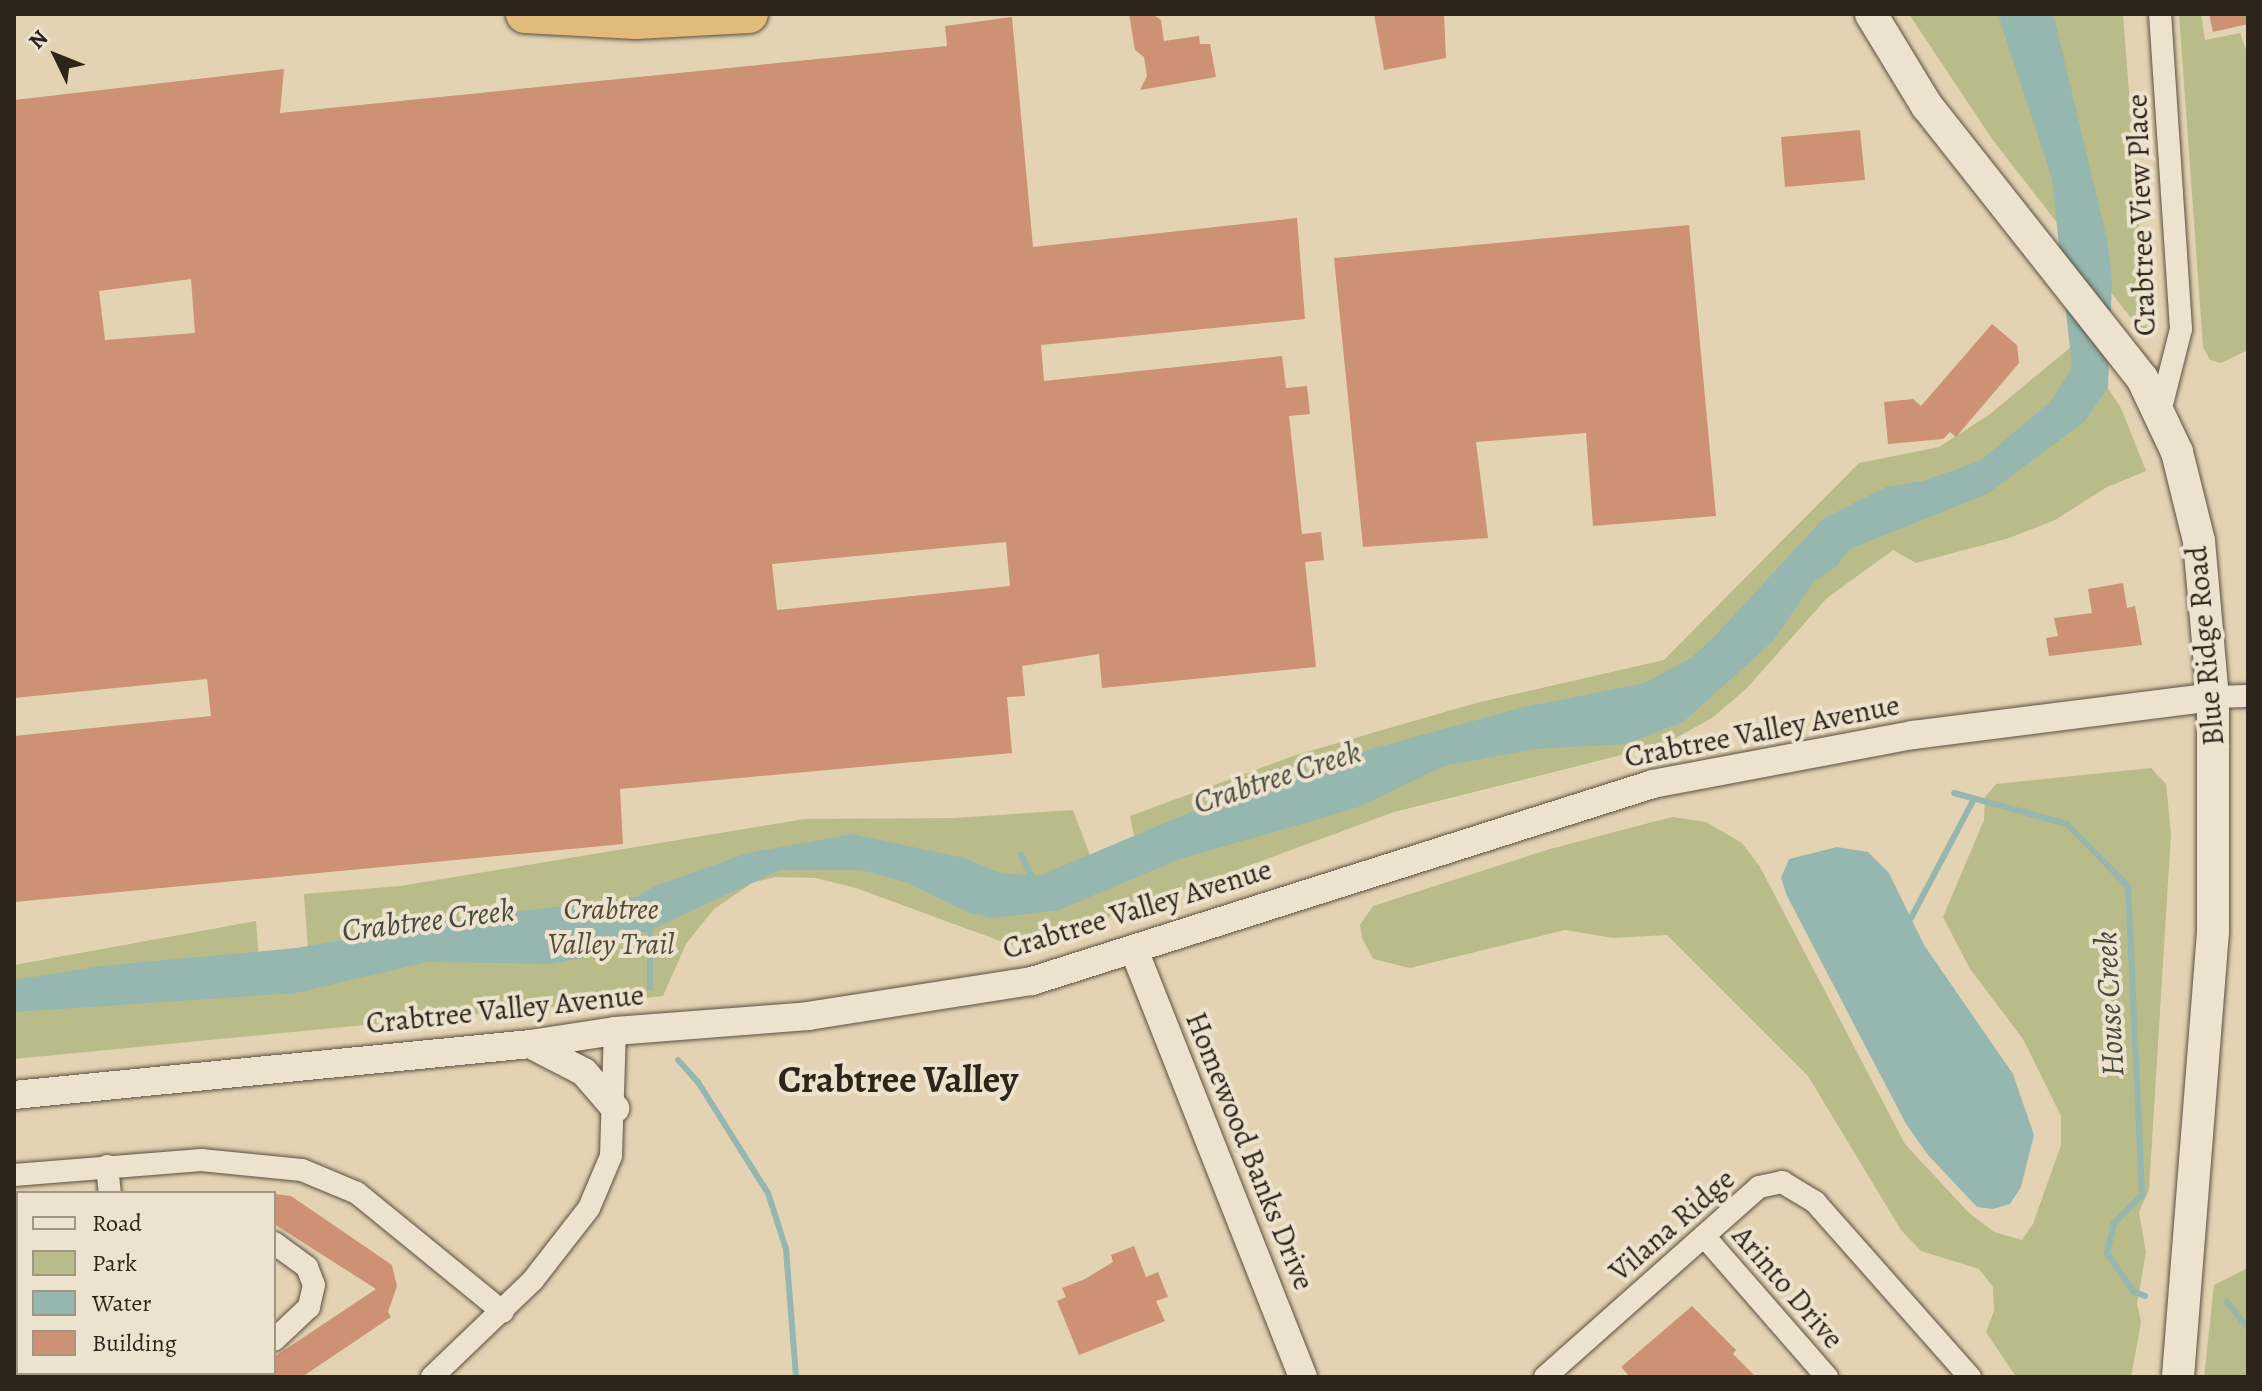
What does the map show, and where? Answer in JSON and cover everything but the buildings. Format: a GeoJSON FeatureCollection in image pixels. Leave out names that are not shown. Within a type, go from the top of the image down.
{"type":"FeatureCollection","features":[{"type":"Feature","properties":{"kind":"highway"},"geometry":{"type":"LineString","coordinates":[[525,14],[636,20],[749,14]]}},
{"type":"Feature","properties":{"kind":"main road","name":"Blue Ridge Road"},"geometry":{"type":"LineString","coordinates":[[1871,14],[1927,106],[2142,378],[2177,452],[2199,541],[2213,697],[2213,932],[2178,1377]]}},
{"type":"Feature","properties":{"kind":"street","name":"Crabtree View Place"},"geometry":{"type":"LineString","coordinates":[[2160,14],[2181,329],[2160,412]]}},
{"type":"Feature","properties":{"kind":"street"},"geometry":{"type":"LineString","coordinates":[[2213,697],[2248,696]]}},
{"type":"Feature","properties":{"kind":"street","name":"Crabtree Valley Avenue"},"geometry":{"type":"LineString","coordinates":[[14,1095],[530,1044],[615,1031],[808,1016],[1032,981],[1653,784],[1913,735],[2213,697]]}},
{"type":"Feature","properties":{"kind":"street","name":"Homewood Banks Drive"},"geometry":{"type":"LineString","coordinates":[[1134,950],[1303,1377]]}},
{"type":"Feature","properties":{"kind":"street"},"geometry":{"type":"LineString","coordinates":[[432,1377],[503,1312],[589,1208],[611,1156],[615,1108],[615,1031]]}},
{"type":"Feature","properties":{"kind":"street"},"geometry":{"type":"LineString","coordinates":[[530,1044],[584,1072],[615,1108]]}},
{"type":"Feature","properties":{"kind":"street"},"geometry":{"type":"LineString","coordinates":[[14,1175],[201,1160],[302,1170],[357,1193],[503,1312]]}},
{"type":"Feature","properties":{"kind":"street"},"geometry":{"type":"LineString","coordinates":[[107,1166],[110,1191]]}},
{"type":"Feature","properties":{"kind":"street","name":"Vilana Ridge"},"geometry":{"type":"LineString","coordinates":[[1545,1377],[1759,1187],[1792,1184],[1815,1202],[1970,1377]]}},
{"type":"Feature","properties":{"kind":"street","name":"Arinto Drive"},"geometry":{"type":"LineString","coordinates":[[1704,1236],[1827,1377]]}},
{"type":"Feature","properties":{"kind":"street"},"geometry":{"type":"LineString","coordinates":[[276,1244],[307,1267],[314,1285],[309,1307],[276,1338]]}},
{"type":"Feature","properties":{"kind":"green space"},"geometry":{"type":"Polygon","coordinates":[[[1909,14],[2123,14],[2148,340],[1992,139],[1909,14]]]}},
{"type":"Feature","properties":{"kind":"green space"},"geometry":{"type":"Polygon","coordinates":[[[2179,14],[2201,14],[2205,40],[2240,33],[2248,55],[2248,350],[2221,363],[2210,360],[2203,347],[2179,14]]]}},
{"type":"Feature","properties":{"kind":"green space","name":"Crabtree Valley Trail"},"geometry":{"type":"Polygon","coordinates":[[[2077,342],[2121,408],[2146,471],[2107,487],[2055,520],[2009,538],[1916,563],[1893,550],[1827,598],[1746,689],[1712,718],[1665,744],[1394,812],[1022,949],[856,888],[816,878],[775,877],[752,883],[714,909],[686,944],[663,996],[14,1059],[14,965],[256,921],[259,961],[308,950],[304,894],[400,886],[805,819],[954,818],[1073,810],[1091,858],[1136,846],[1130,816],[1296,755],[1476,703],[1664,660],[1859,463],[1939,447],[1990,414],[2077,342]]]}},
{"type":"Feature","properties":{"kind":"green space"},"geometry":{"type":"Polygon","coordinates":[[[2151,768],[2166,784],[2171,833],[2149,1190],[2139,1212],[2146,1252],[2137,1304],[2141,1322],[2131,1377],[2016,1377],[1986,1332],[1994,1311],[1993,1287],[1979,1269],[1921,1251],[1901,1230],[1808,1076],[1667,935],[1613,938],[1565,930],[1410,968],[1373,959],[1362,938],[1360,925],[1373,906],[1550,849],[1672,817],[1706,822],[1742,843],[1760,867],[1905,1144],[1968,1212],[1994,1232],[2022,1240],[2033,1224],[2061,1145],[2061,1116],[2023,1039],[1970,969],[1943,917],[1984,820],[1985,797],[1996,784],[2151,768]]]}},
{"type":"Feature","properties":{"kind":"green space"},"geometry":{"type":"Polygon","coordinates":[[[2248,1268],[2248,1377],[2204,1377],[2214,1285],[2248,1268]]]}},
{"type":"Feature","properties":{"kind":"water"},"geometry":{"type":"Polygon","coordinates":[[[1998,14],[2052,14],[2056,25],[2107,240],[2112,280],[2108,387],[2085,421],[1987,494],[1850,549],[1836,567],[1814,581],[1773,641],[1683,722],[1626,744],[1536,749],[1443,766],[1359,807],[1177,860],[1059,910],[993,918],[967,912],[908,883],[861,870],[780,870],[586,957],[551,964],[427,962],[296,993],[14,1012],[14,980],[102,966],[296,948],[497,914],[637,897],[655,886],[748,853],[852,834],[964,858],[1003,874],[1041,875],[1203,807],[1364,751],[1520,708],[1645,683],[1691,658],[1714,637],[1823,519],[1886,487],[1923,481],[1980,461],[2050,402],[2072,368],[2052,179],[1998,14]]]}},
{"type":"Feature","properties":{"kind":"water"},"geometry":{"type":"Polygon","coordinates":[[[1837,847],[1868,852],[1889,873],[1924,945],[2013,1074],[2034,1135],[2021,1187],[2010,1204],[1993,1209],[1977,1207],[1928,1155],[1906,1124],[1787,896],[1781,878],[1789,859],[1837,847]]]}},
{"type":"Feature","properties":{"kind":"waterway","name":"House Creek"},"geometry":{"type":"LineString","coordinates":[[1954,793],[2067,824],[2128,886],[2142,1195],[2114,1223],[2107,1253],[2133,1291],[2145,1296]]}},
{"type":"Feature","properties":{"kind":"waterway"},"geometry":{"type":"LineString","coordinates":[[1911,918],[1974,799]]}},
{"type":"Feature","properties":{"kind":"waterway"},"geometry":{"type":"LineString","coordinates":[[1021,854],[1033,880]]}},
{"type":"Feature","properties":{"kind":"waterway"},"geometry":{"type":"LineString","coordinates":[[650,924],[650,988]]}},
{"type":"Feature","properties":{"kind":"waterway"},"geometry":{"type":"LineString","coordinates":[[678,1060],[698,1082],[768,1193],[786,1249],[796,1377]]}},
{"type":"Feature","properties":{"kind":"waterway","name":"House Creek"},"geometry":{"type":"LineString","coordinates":[[2227,1302],[2248,1328]]}},
{"type":"Feature","properties":{"kind":"district","name":"Crabtree Valley"},"geometry":{"type":"Point","coordinates":[898,1080]}},
{"type":"Feature","properties":{"kind":"water label","name":"Crabtree Creek"},"geometry":{"type":"Point","coordinates":[1277,777]}},
{"type":"Feature","properties":{"kind":"water label","name":"Crabtree Creek"},"geometry":{"type":"Point","coordinates":[428,920]}}]}
